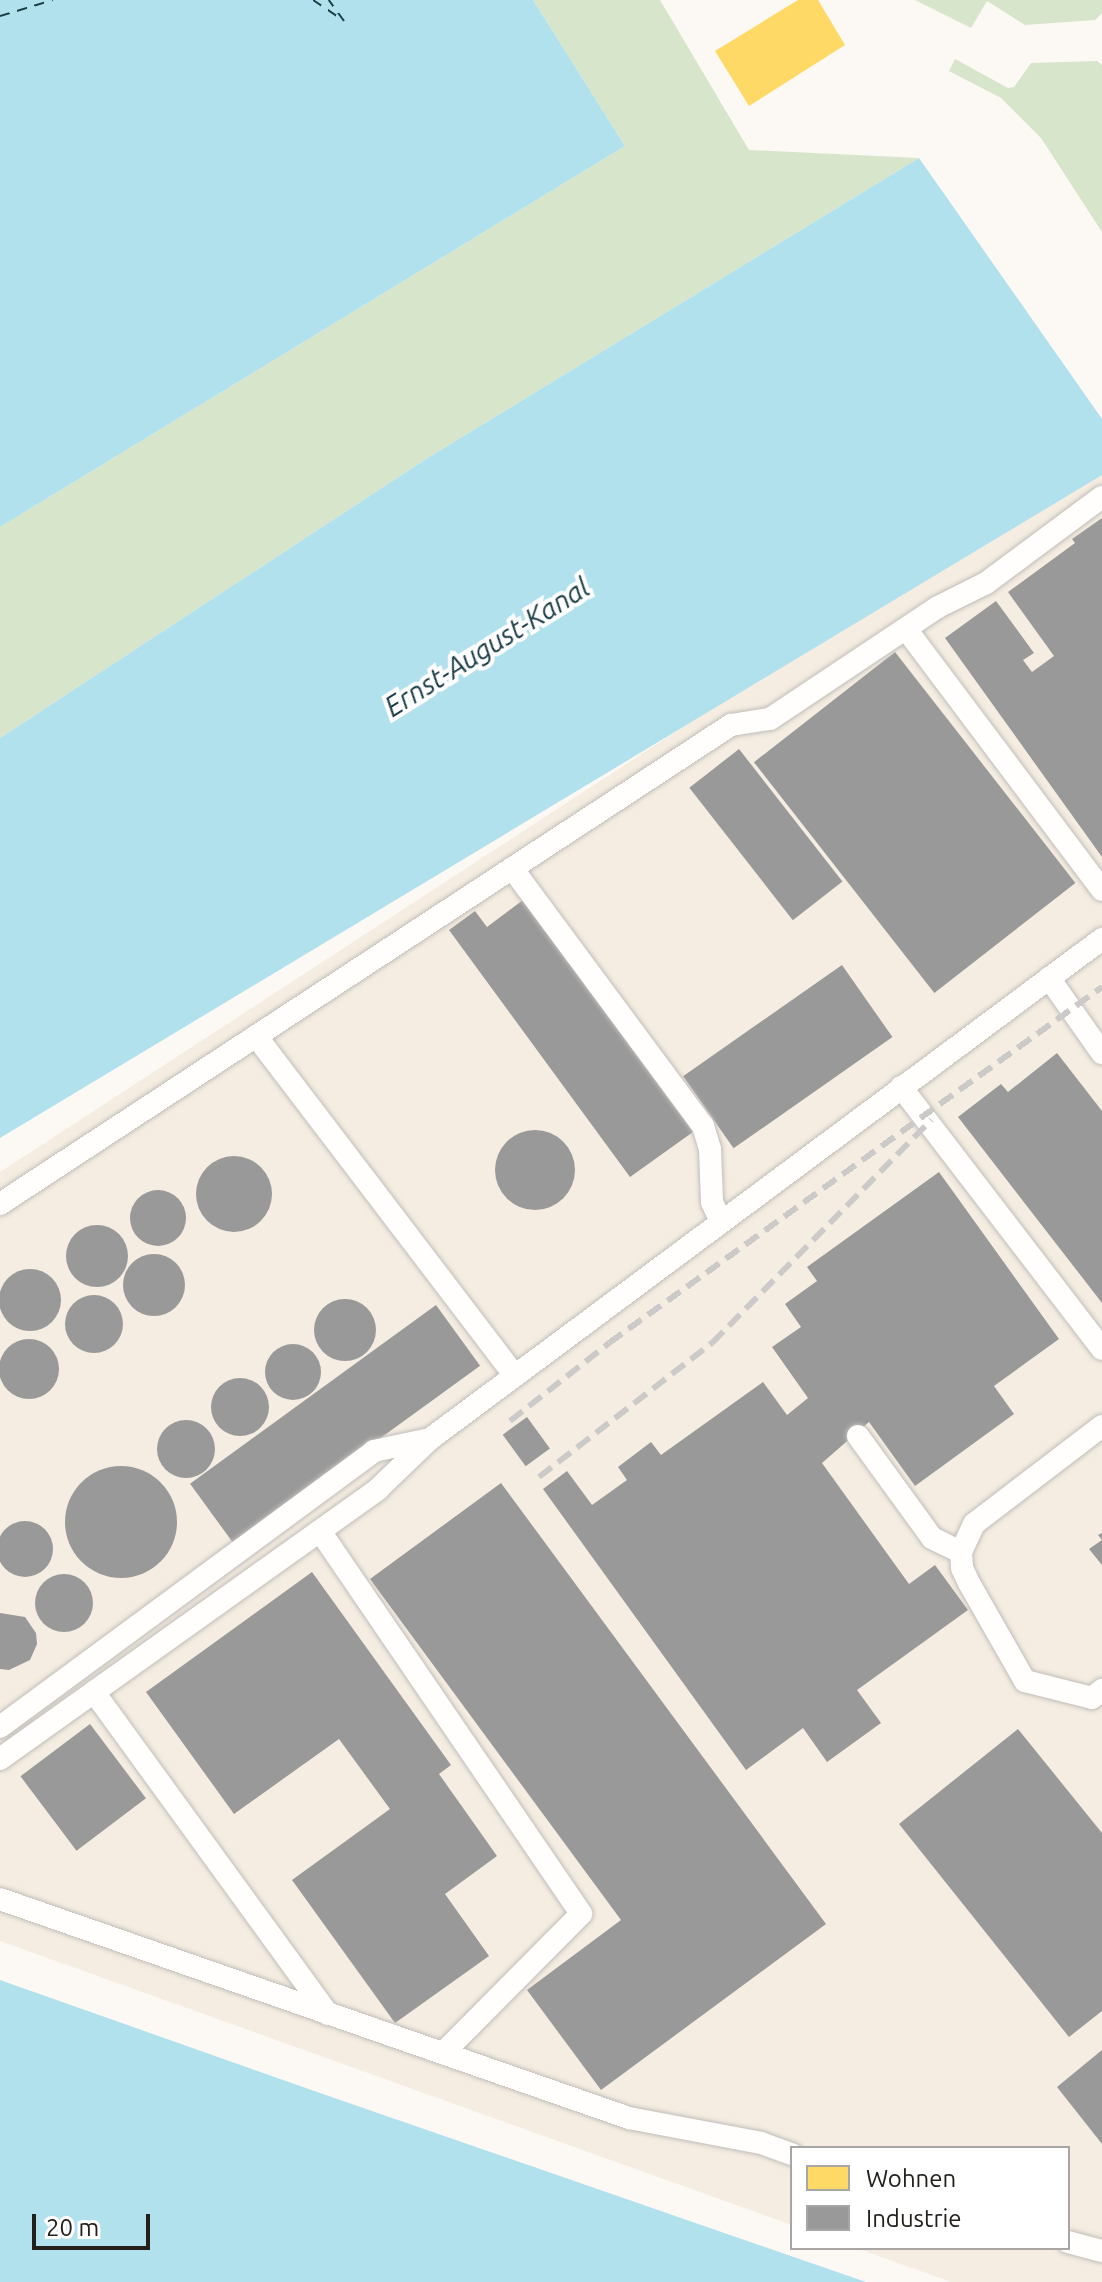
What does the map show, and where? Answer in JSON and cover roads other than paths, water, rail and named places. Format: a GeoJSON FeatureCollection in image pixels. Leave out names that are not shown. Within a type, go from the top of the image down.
{"type":"FeatureCollection","features":[{"type":"Feature","properties":{"kind":"lane"},"geometry":{"type":"LineString","coordinates":[[0,1204],[731,725],[770,719],[906,629],[986,583],[1102,497]]}},
{"type":"Feature","properties":{"kind":"lane"},"geometry":{"type":"LineString","coordinates":[[906,629],[1102,890]]}},
{"type":"Feature","properties":{"kind":"lane"},"geometry":{"type":"LineString","coordinates":[[512,868],[703,1126],[710,1149],[712,1202],[721,1222]]}},
{"type":"Feature","properties":{"kind":"lane"},"geometry":{"type":"LineString","coordinates":[[0,1759],[378,1489],[430,1439],[1102,939]]}},
{"type":"Feature","properties":{"kind":"lane"},"geometry":{"type":"LineString","coordinates":[[1049,978],[1102,1053]]}},
{"type":"Feature","properties":{"kind":"lane"},"geometry":{"type":"LineString","coordinates":[[256,1036],[515,1376]]}},
{"type":"Feature","properties":{"kind":"lane"},"geometry":{"type":"LineString","coordinates":[[901,1087],[1102,1349]]}},
{"type":"Feature","properties":{"kind":"lane"},"geometry":{"type":"LineString","coordinates":[[1102,1426],[974,1524],[961,1552],[962,1568],[969,1583],[1025,1681],[1092,1698],[1102,1690]]}},
{"type":"Feature","properties":{"kind":"lane"},"geometry":{"type":"LineString","coordinates":[[858,1436],[932,1538],[961,1552]]}},
{"type":"Feature","properties":{"kind":"lane"},"geometry":{"type":"LineString","coordinates":[[0,1727],[374,1451],[430,1439]]}},
{"type":"Feature","properties":{"kind":"lane"},"geometry":{"type":"LineString","coordinates":[[320,1531],[581,1914],[443,2053]]}},
{"type":"Feature","properties":{"kind":"lane"},"geometry":{"type":"LineString","coordinates":[[94,1692],[328,2014]]}},
{"type":"Feature","properties":{"kind":"lane"},"geometry":{"type":"LineString","coordinates":[[0,1899],[629,2118],[761,2143],[790,2153]]}},
{"type":"Feature","properties":{"kind":"lane"},"geometry":{"type":"LineString","coordinates":[[1070,2243],[1102,2251]]}},
{"type":"Feature","properties":{"kind":"water"},"geometry":{"type":"Polygon","coordinates":[[[0,0],[533,0],[625,146],[0,527],[0,0]]]}},
{"type":"Feature","properties":{"kind":"water","name":"Ernst-August-Kanal"},"geometry":{"type":"Polygon","coordinates":[[[919,158],[1102,419],[1102,475],[0,1138],[0,738],[426,459],[919,158]]]}},
{"type":"Feature","properties":{"kind":"water"},"geometry":{"type":"Polygon","coordinates":[[[0,1980],[320,2093],[866,2282],[0,2282],[0,1980]]]}},
{"type":"Feature","properties":{"kind":"railway"},"geometry":{"type":"LineString","coordinates":[[510,1421],[609,1343],[1102,987]]}},
{"type":"Feature","properties":{"kind":"railway"},"geometry":{"type":"LineString","coordinates":[[539,1477],[712,1343],[931,1120]]}}]}
